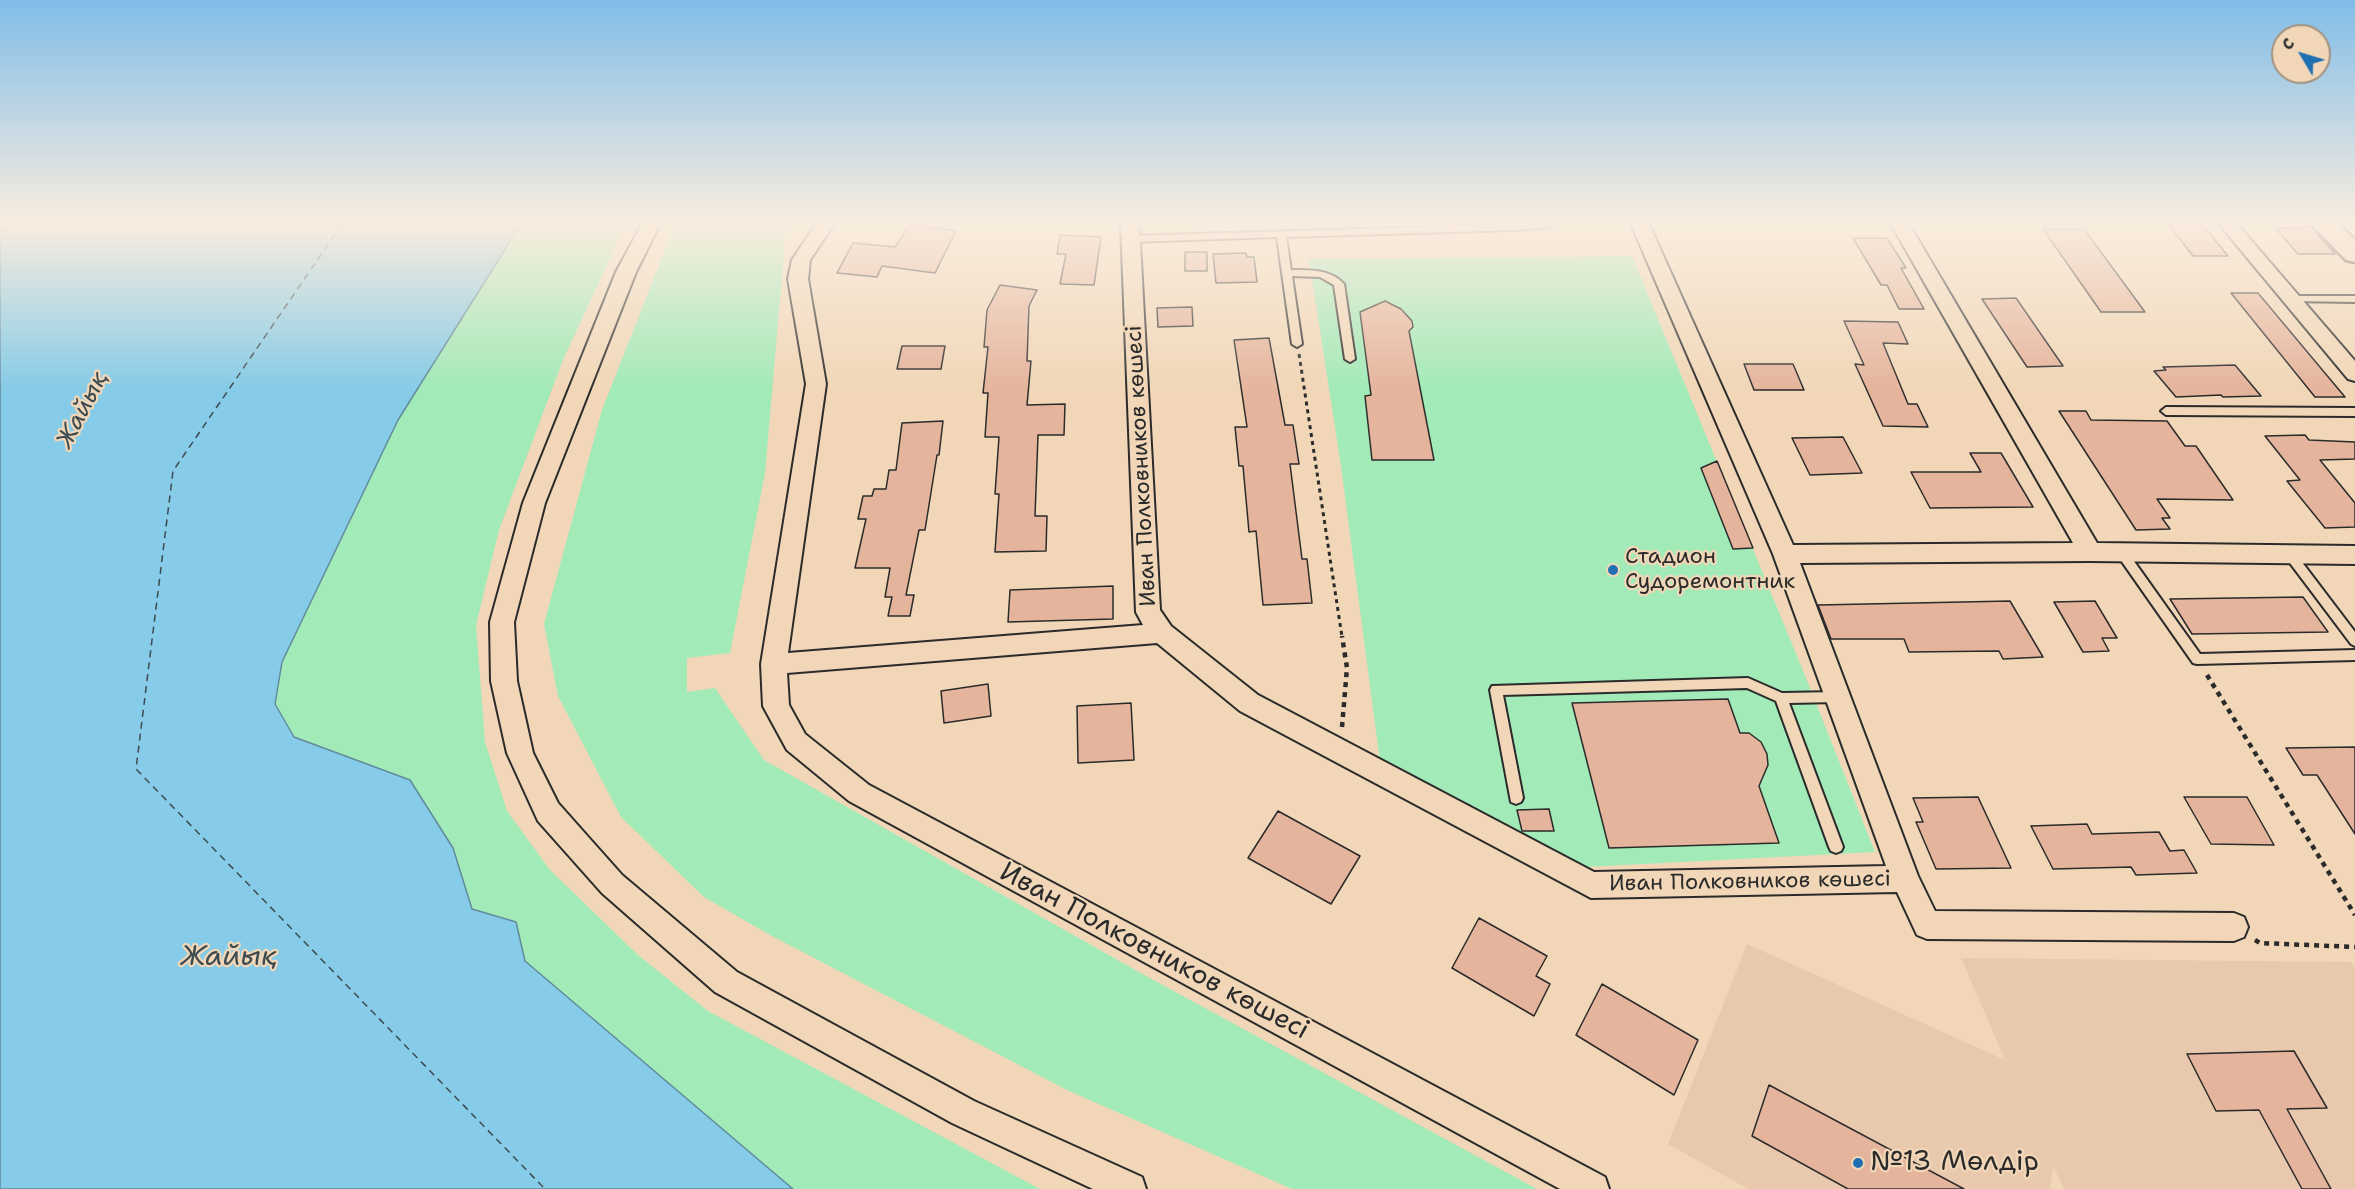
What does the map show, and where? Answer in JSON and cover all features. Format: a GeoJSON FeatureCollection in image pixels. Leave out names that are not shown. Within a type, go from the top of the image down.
{"type":"FeatureCollection","features":[{"type":"Feature","properties":{"kind":"street"},"geometry":{"type":"LineString","coordinates":[[623,279],[534,503],[502,622],[504,681],[520,753],[548,812],[612,884],[726,982],[963,1112],[1130,1189]]}},
{"type":"Feature","properties":{"kind":"street","name":"Иван Полковников көшесі"},"geometry":{"type":"LineString","coordinates":[[798,279],[816,384],[774,664],[776,705],[796,742],[859,793],[1593,1189]]}},
{"type":"Feature","properties":{"kind":"street","name":"Иван Полковников көшесі"},"geometry":{"type":"LineString","coordinates":[[1132,279],[1148,612],[1162,633],[1249,704],[1591,885],[1905,879]]}},
{"type":"Feature","properties":{"kind":"street"},"geometry":{"type":"LineString","coordinates":[[1664,279],[1785,554],[1905,879],[1927,925],[2234,927]]}},
{"type":"Feature","properties":{"kind":"street"},"geometry":{"type":"LineString","coordinates":[[1932,279],[2090,552]]}},
{"type":"Feature","properties":{"kind":"street"},"geometry":{"type":"LineString","coordinates":[[2275,279],[2355,374]]}},
{"type":"Feature","properties":{"kind":"street"},"geometry":{"type":"LineString","coordinates":[[1785,554],[2090,552],[2355,555]]}},
{"type":"Feature","properties":{"kind":"street","name":"Иван Полковников көшесі"},"geometry":{"type":"LineString","coordinates":[[774,664],[1162,633]]}},
{"type":"Feature","properties":{"kind":"lane"},"geometry":{"type":"LineString","coordinates":[[1289,279],[1297,344]]}},
{"type":"Feature","properties":{"kind":"lane"},"geometry":{"type":"LineString","coordinates":[[1334,279],[1339,284],[1350,359]]}},
{"type":"Feature","properties":{"kind":"lane"},"geometry":{"type":"LineString","coordinates":[[2291,299],[2355,299]]}},
{"type":"Feature","properties":{"kind":"lane"},"geometry":{"type":"LineString","coordinates":[[2166,411],[2355,412]]}},
{"type":"Feature","properties":{"kind":"lane"},"geometry":{"type":"LineString","coordinates":[[2122,553],[2197,659],[2355,655]]}},
{"type":"Feature","properties":{"kind":"lane"},"geometry":{"type":"LineString","coordinates":[[2291,556],[2355,641]]}},
{"type":"Feature","properties":{"kind":"lane"},"geometry":{"type":"LineString","coordinates":[[1516,798],[1496,690],[1748,683],[1781,698],[1838,697]]}},
{"type":"Feature","properties":{"kind":"lane"},"geometry":{"type":"LineString","coordinates":[[1781,698],[1836,847]]}},
{"type":"Feature","properties":{"kind":"path"},"geometry":{"type":"LineString","coordinates":[[1297,344],[1347,668],[1340,752]]}},
{"type":"Feature","properties":{"kind":"path"},"geometry":{"type":"LineString","coordinates":[[2197,659],[2355,915]]}},
{"type":"Feature","properties":{"kind":"path"},"geometry":{"type":"LineString","coordinates":[[2234,927],[2260,943],[2355,947]]}},
{"type":"Feature","properties":{"kind":"shaded area"},"geometry":{"type":"Polygon","coordinates":[[[1747,944],[2005,1060],[1961,958],[2351,962],[2355,968],[2355,1189],[2064,1189],[2053,1166],[2050,1189],[1748,1189],[1668,1144],[1747,944]]]}},
{"type":"Feature","properties":{"kind":"green space"},"geometry":{"type":"Polygon","coordinates":[[[486,279],[600,279],[563,360],[499,530],[476,625],[485,742],[507,811],[550,870],[638,955],[708,1011],[1040,1189],[793,1189],[525,961],[516,922],[472,909],[453,848],[410,780],[294,737],[275,704],[282,662],[398,420],[486,279]]]}},
{"type":"Feature","properties":{"kind":"green space"},"geometry":{"type":"Polygon","coordinates":[[[653,279],[782,279],[765,473],[730,653],[687,658],[687,692],[715,688],[764,760],[1137,971],[1537,1189],[1292,1189],[1067,1090],[770,935],[704,897],[621,817],[558,696],[544,624],[602,410],[653,279]]]}},
{"type":"Feature","properties":{"kind":"green space"},"geometry":{"type":"Polygon","coordinates":[[[1312,279],[1642,279],[1804,673],[1875,852],[1585,867],[1380,762],[1341,466],[1312,279]]]}},
{"type":"Feature","properties":{"kind":"water","name":"Жайық"},"geometry":{"type":"Polygon","coordinates":[[[0,279],[486,279],[398,420],[282,662],[275,704],[294,737],[410,780],[453,848],[472,909],[516,922],[525,961],[793,1189],[0,1189],[0,279]]]}},
{"type":"Feature","properties":{"kind":"building"},"geometry":{"type":"Polygon","coordinates":[[[1061,279],[1095,279],[1094,285],[1060,284],[1061,279]]]}},
{"type":"Feature","properties":{"kind":"building"},"geometry":{"type":"Polygon","coordinates":[[[1216,279],[1257,279],[1257,282],[1216,283],[1216,279]]]}},
{"type":"Feature","properties":{"kind":"building"},"geometry":{"type":"Polygon","coordinates":[[[1878,279],[1907,279],[1924,309],[1899,309],[1887,285],[1881,285],[1878,279]]]}},
{"type":"Feature","properties":{"kind":"building"},"geometry":{"type":"Polygon","coordinates":[[[2078,279],[2121,279],[2145,312],[2101,312],[2078,279]]]}},
{"type":"Feature","properties":{"kind":"building"},"geometry":{"type":"Polygon","coordinates":[[[1000,285],[1037,290],[1029,306],[1027,361],[1031,361],[1027,405],[1065,404],[1064,435],[1038,435],[1035,516],[1047,516],[1046,551],[995,552],[999,494],[995,494],[999,437],[985,437],[988,393],[983,393],[988,347],[984,347],[987,310],[1000,285]]]}},
{"type":"Feature","properties":{"kind":"building"},"geometry":{"type":"Polygon","coordinates":[[[2231,293],[2258,293],[2345,397],[2315,397],[2231,293]]]}},
{"type":"Feature","properties":{"kind":"building"},"geometry":{"type":"Polygon","coordinates":[[[2016,298],[2063,366],[2027,367],[1982,299],[2016,298]]]}},
{"type":"Feature","properties":{"kind":"building"},"geometry":{"type":"Polygon","coordinates":[[[1385,301],[1401,309],[1412,321],[1413,327],[1409,331],[1434,460],[1372,460],[1365,396],[1371,395],[1360,312],[1385,301]]]}},
{"type":"Feature","properties":{"kind":"building"},"geometry":{"type":"Polygon","coordinates":[[[1192,307],[1193,326],[1158,327],[1157,308],[1192,307]]]}},
{"type":"Feature","properties":{"kind":"building"},"geometry":{"type":"Polygon","coordinates":[[[1844,321],[1898,322],[1908,344],[1883,343],[1908,404],[1917,404],[1928,427],[1883,426],[1855,364],[1864,365],[1844,321]]]}},
{"type":"Feature","properties":{"kind":"building"},"geometry":{"type":"Polygon","coordinates":[[[1269,338],[1285,425],[1293,425],[1299,464],[1290,464],[1302,559],[1307,559],[1312,603],[1263,605],[1256,531],[1249,532],[1243,466],[1239,466],[1235,427],[1247,427],[1234,340],[1269,338]]]}},
{"type":"Feature","properties":{"kind":"building"},"geometry":{"type":"Polygon","coordinates":[[[902,346],[945,346],[941,369],[897,369],[902,346]]]}},
{"type":"Feature","properties":{"kind":"building"},"geometry":{"type":"Polygon","coordinates":[[[1744,364],[1793,364],[1804,390],[1754,390],[1744,364]]]}},
{"type":"Feature","properties":{"kind":"building"},"geometry":{"type":"Polygon","coordinates":[[[2235,365],[2261,396],[2176,397],[2154,371],[2166,370],[2163,367],[2235,365]]]}},
{"type":"Feature","properties":{"kind":"building"},"geometry":{"type":"Polygon","coordinates":[[[2059,411],[2086,411],[2091,420],[2167,421],[2185,446],[2196,446],[2233,500],[2157,499],[2170,518],[2162,518],[2170,529],[2136,530],[2059,411]]]}},
{"type":"Feature","properties":{"kind":"building"},"geometry":{"type":"Polygon","coordinates":[[[943,421],[925,530],[919,530],[906,595],[914,595],[910,616],[888,616],[892,597],[885,597],[890,568],[855,568],[866,519],[858,519],[863,496],[872,496],[874,489],[886,489],[889,470],[896,470],[902,423],[943,421]]]}},
{"type":"Feature","properties":{"kind":"building"},"geometry":{"type":"Polygon","coordinates":[[[2305,435],[2309,440],[2355,442],[2355,459],[2320,460],[2355,503],[2355,527],[2325,528],[2287,481],[2300,480],[2265,436],[2305,435]]]}},
{"type":"Feature","properties":{"kind":"building"},"geometry":{"type":"Polygon","coordinates":[[[1843,437],[1862,473],[1810,475],[1792,438],[1843,437]]]}},
{"type":"Feature","properties":{"kind":"building"},"geometry":{"type":"Polygon","coordinates":[[[1970,453],[2001,453],[2033,507],[1930,508],[1911,472],[1981,472],[1970,453]]]}},
{"type":"Feature","properties":{"kind":"building"},"geometry":{"type":"Polygon","coordinates":[[[1717,461],[1753,548],[1733,549],[1701,468],[1717,461]]]}},
{"type":"Feature","properties":{"kind":"building"},"geometry":{"type":"Polygon","coordinates":[[[1113,586],[1113,619],[1008,622],[1010,590],[1113,586]]]}},
{"type":"Feature","properties":{"kind":"building"},"geometry":{"type":"Polygon","coordinates":[[[2303,597],[2328,632],[2192,634],[2170,599],[2303,597]]]}},
{"type":"Feature","properties":{"kind":"building"},"geometry":{"type":"Polygon","coordinates":[[[2010,601],[2043,657],[2003,659],[1999,651],[1909,652],[1904,639],[1831,639],[1818,605],[2010,601]]]}},
{"type":"Feature","properties":{"kind":"building"},"geometry":{"type":"Polygon","coordinates":[[[2095,601],[2117,638],[2102,638],[2109,651],[2083,652],[2054,602],[2095,601]]]}},
{"type":"Feature","properties":{"kind":"building"},"geometry":{"type":"Polygon","coordinates":[[[988,684],[991,716],[944,723],[941,691],[988,684]]]}},
{"type":"Feature","properties":{"kind":"building"},"geometry":{"type":"Polygon","coordinates":[[[1728,699],[1740,733],[1749,733],[1761,742],[1767,754],[1768,765],[1759,786],[1779,843],[1609,848],[1572,703],[1728,699]]]}},
{"type":"Feature","properties":{"kind":"building"},"geometry":{"type":"Polygon","coordinates":[[[1131,703],[1134,760],[1078,763],[1077,706],[1131,703]]]}},
{"type":"Feature","properties":{"kind":"building"},"geometry":{"type":"Polygon","coordinates":[[[2355,747],[2355,834],[2317,775],[2303,775],[2286,748],[2355,747]]]}},
{"type":"Feature","properties":{"kind":"building"},"geometry":{"type":"Polygon","coordinates":[[[1978,797],[2011,868],[1936,869],[1916,822],[1923,822],[1913,798],[1978,797]]]}},
{"type":"Feature","properties":{"kind":"building"},"geometry":{"type":"Polygon","coordinates":[[[2184,797],[2247,797],[2274,845],[2211,844],[2184,797]]]}},
{"type":"Feature","properties":{"kind":"building"},"geometry":{"type":"Polygon","coordinates":[[[1549,809],[1554,831],[1522,831],[1517,810],[1549,809]]]}},
{"type":"Feature","properties":{"kind":"building"},"geometry":{"type":"Polygon","coordinates":[[[1278,811],[1360,856],[1331,904],[1248,858],[1278,811]]]}},
{"type":"Feature","properties":{"kind":"building"},"geometry":{"type":"Polygon","coordinates":[[[2087,824],[2092,834],[2159,832],[2170,851],[2184,850],[2197,873],[2136,875],[2131,867],[2053,869],[2031,826],[2087,824]]]}},
{"type":"Feature","properties":{"kind":"building"},"geometry":{"type":"Polygon","coordinates":[[[1479,918],[1547,956],[1536,976],[1550,984],[1534,1016],[1452,968],[1479,918]]]}},
{"type":"Feature","properties":{"kind":"building"},"geometry":{"type":"Polygon","coordinates":[[[1602,984],[1698,1040],[1674,1095],[1576,1035],[1602,984]]]}},
{"type":"Feature","properties":{"kind":"building"},"geometry":{"type":"Polygon","coordinates":[[[2294,1051],[2327,1108],[2287,1109],[2331,1189],[2302,1189],[2259,1110],[2216,1111],[2187,1054],[2294,1051]]]}},
{"type":"Feature","properties":{"kind":"building","name":"№13 Мөлдiр"},"geometry":{"type":"Polygon","coordinates":[[[1769,1085],[1964,1189],[1848,1189],[1752,1136],[1769,1085]]]}},
{"type":"Feature","properties":{"kind":"ferry route"},"geometry":{"type":"LineString","coordinates":[[304,279],[173,471],[136,769],[545,1189]]}},
{"type":"Feature","properties":{"kind":"place","name":"Стадион Судоремонтник"},"geometry":{"type":"Point","coordinates":[1613,570]}},
{"type":"Feature","properties":{"kind":"place","name":"№13 Мөлдiр"},"geometry":{"type":"Point","coordinates":[1858,1163]}}]}
